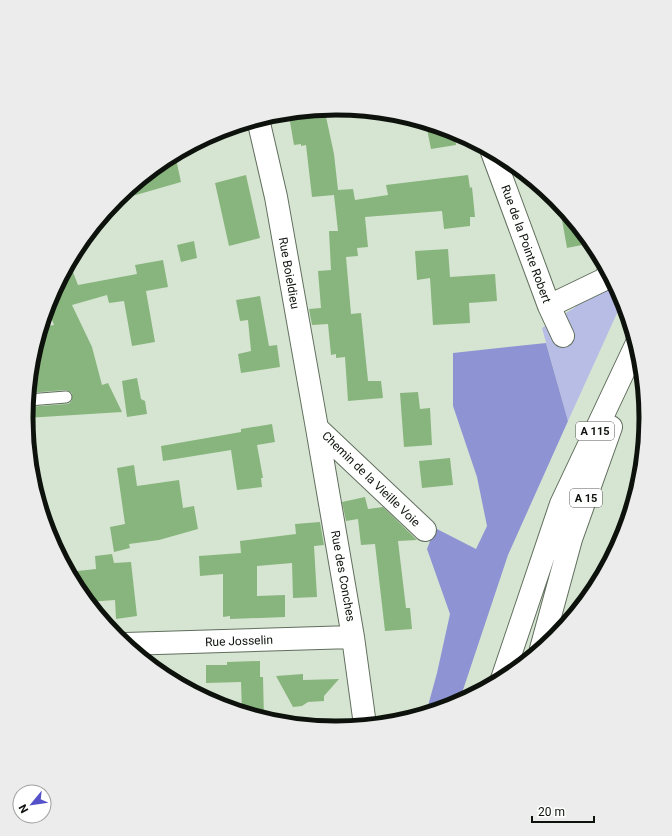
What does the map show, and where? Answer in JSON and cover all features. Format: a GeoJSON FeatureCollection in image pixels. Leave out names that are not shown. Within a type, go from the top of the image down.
{"type":"FeatureCollection","features":[{"type":"Feature","properties":{"kind":"main road","name":"Rue Boieldieu"},"geometry":{"type":"LineString","coordinates":[[259,125],[276,198],[317,428]]}},
{"type":"Feature","properties":{"kind":"main road","name":"Rue de la Pointe Robert"},"geometry":{"type":"LineString","coordinates":[[495,160],[549,306],[563,336]]}},
{"type":"Feature","properties":{"kind":"main road"},"geometry":{"type":"LineString","coordinates":[[549,306],[605,279]]}},
{"type":"Feature","properties":{"kind":"main road","name":"A 115"},"geometry":{"type":"LineString","coordinates":[[505,669],[561,504],[632,354]]}},
{"type":"Feature","properties":{"kind":"main road","name":"A 15"},"geometry":{"type":"LineString","coordinates":[[544,638],[571,539],[634,363]]}},
{"type":"Feature","properties":{"kind":"main road","name":"Chemin de la Vieille Voie"},"geometry":{"type":"LineString","coordinates":[[317,428],[425,530]]}},
{"type":"Feature","properties":{"kind":"main road","name":"Rue des Conches"},"geometry":{"type":"LineString","coordinates":[[317,428],[354,637],[364,719]]}},
{"type":"Feature","properties":{"kind":"main road","name":"Rue Josselin"},"geometry":{"type":"LineString","coordinates":[[134,644],[354,637]]}},
{"type":"Feature","properties":{"kind":"lane"},"geometry":{"type":"LineString","coordinates":[[34,400],[66,397]]}},
{"type":"Feature","properties":{"kind":"shaded area"},"geometry":{"type":"Polygon","coordinates":[[[603,275],[619,309],[568,421],[542,328],[574,308],[595,290],[603,275]]]}},
{"type":"Feature","properties":{"kind":"shaded area"},"geometry":{"type":"Polygon","coordinates":[[[546,343],[568,421],[508,555],[462,694],[428,707],[450,614],[427,549],[435,528],[476,549],[487,526],[477,477],[453,406],[453,353],[546,343]]]}},
{"type":"Feature","properties":{"kind":"building"},"geometry":{"type":"Polygon","coordinates":[[[326,116],[334,154],[338,190],[353,189],[355,200],[388,195],[386,185],[468,175],[470,188],[472,187],[475,217],[470,217],[470,226],[444,229],[442,211],[365,217],[368,247],[357,248],[358,256],[346,257],[351,314],[361,313],[368,381],[381,381],[383,398],[348,401],[345,357],[336,358],[336,354],[331,355],[328,324],[312,325],[309,309],[321,308],[318,271],[331,270],[329,231],[338,231],[334,195],[312,197],[306,145],[294,145],[290,119],[326,116]]]}},
{"type":"Feature","properties":{"kind":"building"},"geometry":{"type":"Polygon","coordinates":[[[427,129],[455,139],[456,145],[431,149],[427,129]]]}},
{"type":"Feature","properties":{"kind":"building"},"geometry":{"type":"Polygon","coordinates":[[[176,161],[181,182],[129,197],[136,190],[176,161]]]}},
{"type":"Feature","properties":{"kind":"building"},"geometry":{"type":"Polygon","coordinates":[[[246,175],[260,238],[229,246],[215,183],[246,175]]]}},
{"type":"Feature","properties":{"kind":"building"},"geometry":{"type":"Polygon","coordinates":[[[561,215],[584,245],[567,248],[561,215]]]}},
{"type":"Feature","properties":{"kind":"building"},"geometry":{"type":"Polygon","coordinates":[[[194,241],[197,258],[181,262],[177,245],[194,241]]]}},
{"type":"Feature","properties":{"kind":"building"},"geometry":{"type":"Polygon","coordinates":[[[448,249],[450,277],[495,274],[497,301],[469,303],[470,323],[433,325],[430,278],[417,280],[415,251],[448,249]]]}},
{"type":"Feature","properties":{"kind":"building"},"geometry":{"type":"Polygon","coordinates":[[[163,260],[168,287],[146,291],[155,342],[132,346],[124,301],[109,303],[107,295],[72,305],[92,347],[102,385],[108,383],[122,412],[33,418],[34,407],[67,404],[72,400],[72,393],[66,390],[35,392],[43,340],[47,326],[54,325],[51,316],[70,273],[73,272],[78,285],[137,274],[135,265],[163,260]]]}},
{"type":"Feature","properties":{"kind":"building"},"geometry":{"type":"Polygon","coordinates":[[[260,296],[269,346],[277,345],[280,367],[241,373],[238,354],[251,351],[248,320],[240,321],[236,300],[260,296]]]}},
{"type":"Feature","properties":{"kind":"building"},"geometry":{"type":"Polygon","coordinates":[[[137,378],[141,399],[145,401],[147,414],[127,417],[122,381],[137,378]]]}},
{"type":"Feature","properties":{"kind":"building"},"geometry":{"type":"Polygon","coordinates":[[[418,392],[420,409],[430,408],[432,445],[404,447],[400,393],[418,392]]]}},
{"type":"Feature","properties":{"kind":"building"},"geometry":{"type":"Polygon","coordinates":[[[272,424],[275,442],[257,445],[263,478],[261,478],[262,487],[237,490],[231,450],[163,461],[161,446],[241,432],[241,429],[272,424]]]}},
{"type":"Feature","properties":{"kind":"building"},"geometry":{"type":"Polygon","coordinates":[[[450,458],[453,485],[422,488],[419,461],[450,458]]]}},
{"type":"Feature","properties":{"kind":"building"},"geometry":{"type":"Polygon","coordinates":[[[134,465],[137,486],[179,480],[183,508],[194,506],[198,529],[159,540],[129,544],[130,548],[114,552],[110,527],[125,524],[117,468],[134,465]]]}},
{"type":"Feature","properties":{"kind":"building"},"geometry":{"type":"Polygon","coordinates":[[[365,497],[368,509],[383,507],[417,540],[398,541],[406,608],[410,608],[412,629],[385,631],[375,544],[361,545],[358,519],[346,521],[342,502],[365,497]]]}},
{"type":"Feature","properties":{"kind":"building"},"geometry":{"type":"Polygon","coordinates":[[[320,522],[324,545],[314,546],[317,597],[293,598],[292,563],[257,566],[257,596],[285,595],[285,617],[230,619],[230,616],[223,617],[223,574],[200,576],[199,556],[241,553],[240,541],[296,534],[295,524],[320,522]]]}},
{"type":"Feature","properties":{"kind":"building"},"geometry":{"type":"Polygon","coordinates":[[[112,554],[114,563],[131,562],[137,616],[116,619],[115,600],[96,601],[84,586],[75,571],[96,569],[95,556],[112,554]]]}},
{"type":"Feature","properties":{"kind":"building"},"geometry":{"type":"Polygon","coordinates":[[[260,661],[260,677],[263,677],[264,712],[242,706],[241,682],[206,683],[206,665],[227,665],[227,662],[260,661]]]}},
{"type":"Feature","properties":{"kind":"building"},"geometry":{"type":"Polygon","coordinates":[[[303,674],[303,680],[339,679],[324,696],[324,701],[308,702],[302,706],[293,707],[276,676],[303,674]]]}}]}
